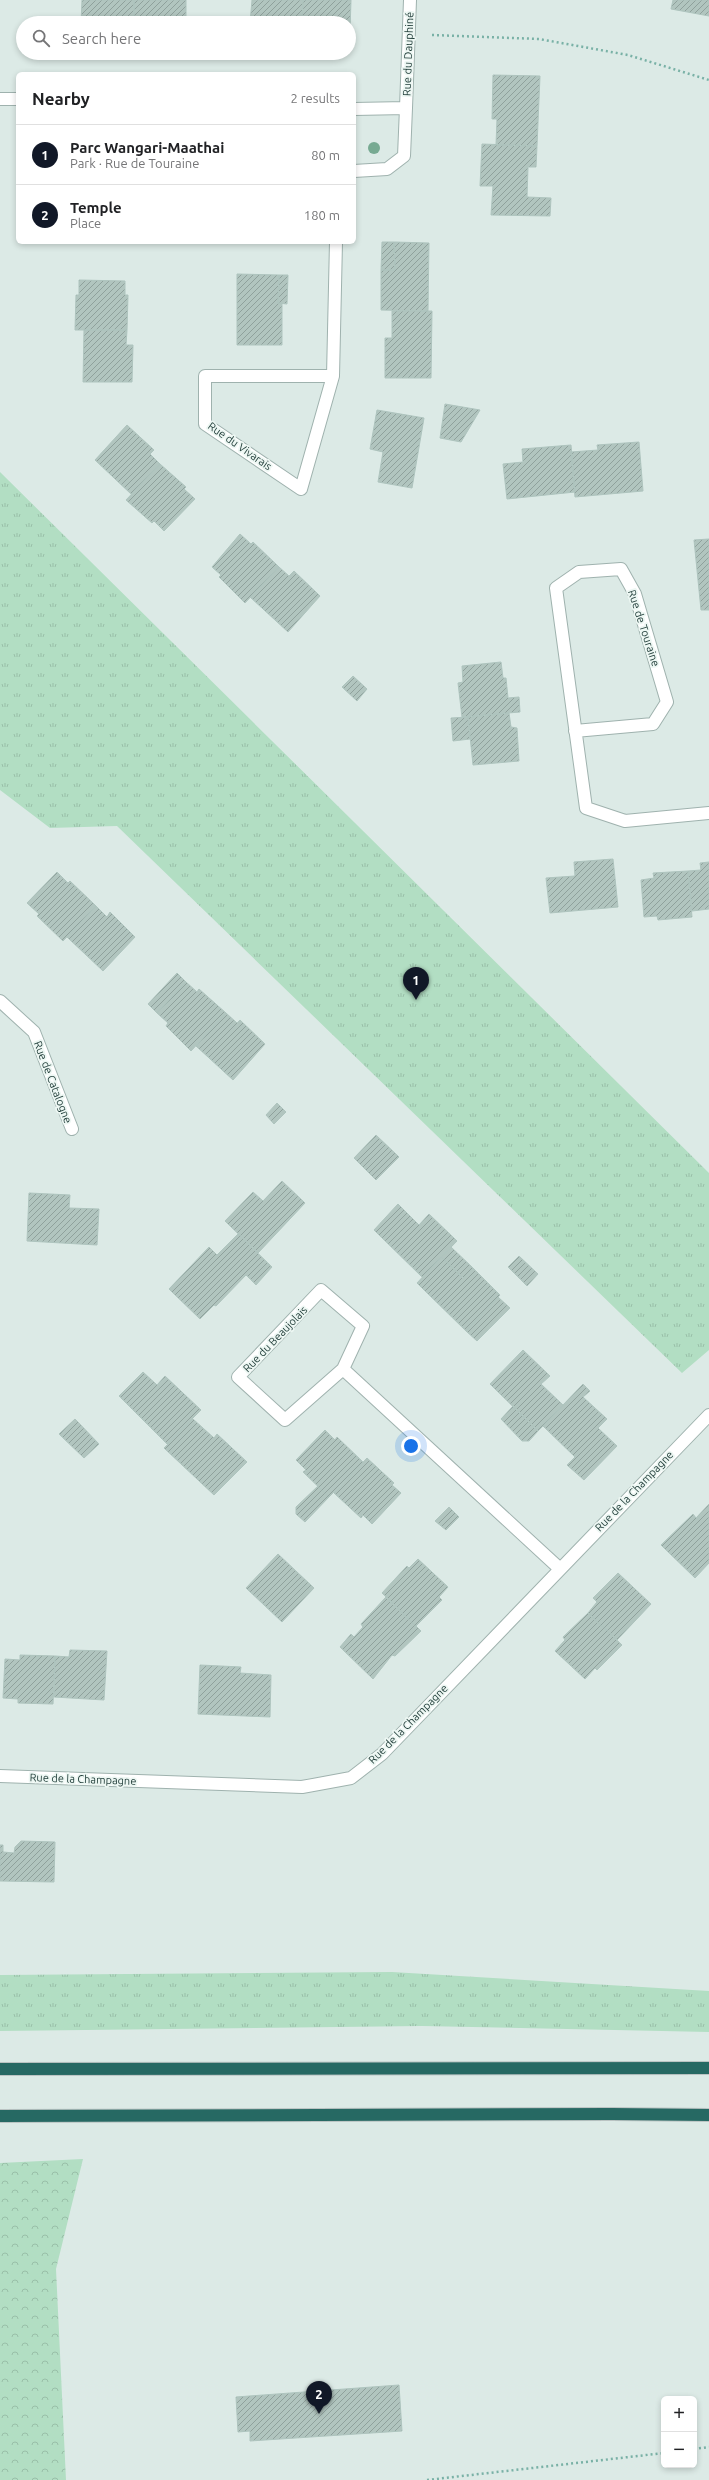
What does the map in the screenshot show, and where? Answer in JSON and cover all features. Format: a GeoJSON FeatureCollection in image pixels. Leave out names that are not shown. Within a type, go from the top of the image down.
{"type":"FeatureCollection","features":[{"type":"Feature","properties":{"kind":"highway"},"geometry":{"type":"LineString","coordinates":[[0,2069],[709,2068]]}},
{"type":"Feature","properties":{"kind":"highway"},"geometry":{"type":"LineString","coordinates":[[0,2116],[709,2115]]}},
{"type":"Feature","properties":{"kind":"street","name":"Rue du Dauphiné"},"geometry":{"type":"LineString","coordinates":[[356,171],[387,170],[404,156],[410,34],[410,0]]}},
{"type":"Feature","properties":{"kind":"street"},"geometry":{"type":"LineString","coordinates":[[0,99],[16,99]]}},
{"type":"Feature","properties":{"kind":"street","name":"Rue du Dauphiné"},"geometry":{"type":"LineString","coordinates":[[356,109],[406,108]]}},
{"type":"Feature","properties":{"kind":"street","name":"Rue du Vivarais"},"geometry":{"type":"LineString","coordinates":[[333,376],[205,376],[205,424],[301,489],[333,376],[336,244]]}},
{"type":"Feature","properties":{"kind":"street","name":"Rue de Touraine"},"geometry":{"type":"LineString","coordinates":[[575,731],[653,724],[667,702],[635,594],[621,569],[579,572],[556,588],[575,731],[586,808],[624,821],[709,813]]}},
{"type":"Feature","properties":{"kind":"street","name":"Rue de Catalogne"},"geometry":{"type":"LineString","coordinates":[[0,1001],[34,1032],[72,1130]]}},
{"type":"Feature","properties":{"kind":"street","name":"Rue du Beaujolais"},"geometry":{"type":"LineString","coordinates":[[322,1290],[363,1326],[343,1369],[285,1420],[238,1377],[322,1290]]}},
{"type":"Feature","properties":{"kind":"street"},"geometry":{"type":"LineString","coordinates":[[343,1369],[558,1568]]}},
{"type":"Feature","properties":{"kind":"street","name":"Rue de la Champagne"},"geometry":{"type":"LineString","coordinates":[[0,1776],[302,1787],[351,1778],[382,1754],[558,1568],[709,1415]]}},
{"type":"Feature","properties":{"kind":"path"},"geometry":{"type":"LineString","coordinates":[[410,34],[539,39],[628,55],[709,80]]}},
{"type":"Feature","properties":{"kind":"path"},"geometry":{"type":"LineString","coordinates":[[697,2449],[709,2448]]}},
{"type":"Feature","properties":{"kind":"path"},"geometry":{"type":"LineString","coordinates":[[427,2480],[661,2453]]}},
{"type":"Feature","properties":{"kind":"green space"},"geometry":{"type":"Polygon","coordinates":[[[0,472],[709,1173],[709,1350],[682,1373],[117,826],[50,828],[0,790],[0,472]]]}},
{"type":"Feature","properties":{"kind":"green space"},"geometry":{"type":"Polygon","coordinates":[[[392,1972],[709,1991],[709,2032],[422,2026],[0,2031],[0,1975],[392,1972]]]}},
{"type":"Feature","properties":{"kind":"green space"},"geometry":{"type":"Polygon","coordinates":[[[83,2159],[56,2269],[66,2480],[0,2480],[0,2163],[83,2159]]]}},
{"type":"Feature","properties":{"kind":"building"},"geometry":{"type":"Polygon","coordinates":[[[82,0],[134,0],[134,16],[81,16],[82,0]]]}},
{"type":"Feature","properties":{"kind":"building"},"geometry":{"type":"Polygon","coordinates":[[[134,0],[186,0],[186,16],[134,16],[134,0]]]}},
{"type":"Feature","properties":{"kind":"building"},"geometry":{"type":"Polygon","coordinates":[[[252,0],[303,0],[302,16],[251,16],[252,0]]]}},
{"type":"Feature","properties":{"kind":"building"},"geometry":{"type":"Polygon","coordinates":[[[303,0],[351,0],[350,16],[302,16],[303,0]]]}},
{"type":"Feature","properties":{"kind":"building"},"geometry":{"type":"Polygon","coordinates":[[[673,0],[709,0],[709,16],[671,9],[673,0]]]}},
{"type":"Feature","properties":{"kind":"building"},"geometry":{"type":"Polygon","coordinates":[[[493,75],[540,76],[537,146],[496,145],[497,119],[492,119],[493,75]]]}},
{"type":"Feature","properties":{"kind":"building"},"geometry":{"type":"Polygon","coordinates":[[[482,144],[537,146],[536,167],[528,167],[527,197],[551,198],[550,216],[491,215],[493,186],[480,186],[482,144]]]}},
{"type":"Feature","properties":{"kind":"building"},"geometry":{"type":"Polygon","coordinates":[[[382,242],[394,242],[395,270],[381,270],[382,242]]]}},
{"type":"Feature","properties":{"kind":"building"},"geometry":{"type":"Polygon","coordinates":[[[394,242],[429,243],[428,311],[381,310],[381,270],[395,270],[394,242]]]}},
{"type":"Feature","properties":{"kind":"building"},"geometry":{"type":"Polygon","coordinates":[[[237,274],[279,275],[278,303],[282,303],[282,345],[237,345],[237,274]]]}},
{"type":"Feature","properties":{"kind":"building"},"geometry":{"type":"Polygon","coordinates":[[[279,275],[288,275],[287,304],[278,303],[279,275]]]}},
{"type":"Feature","properties":{"kind":"building"},"geometry":{"type":"Polygon","coordinates":[[[79,280],[125,281],[125,295],[128,295],[127,330],[75,330],[76,295],[79,295],[79,280]]]}},
{"type":"Feature","properties":{"kind":"building"},"geometry":{"type":"Polygon","coordinates":[[[392,311],[432,311],[431,378],[385,378],[385,338],[392,338],[392,311]]]}},
{"type":"Feature","properties":{"kind":"building"},"geometry":{"type":"Polygon","coordinates":[[[84,330],[127,330],[126,345],[133,345],[132,382],[83,382],[84,330]]]}},
{"type":"Feature","properties":{"kind":"building"},"geometry":{"type":"Polygon","coordinates":[[[445,404],[480,410],[461,442],[440,438],[445,404]]]}},
{"type":"Feature","properties":{"kind":"building"},"geometry":{"type":"Polygon","coordinates":[[[377,410],[424,418],[412,488],[378,482],[383,452],[370,449],[377,410]]]}},
{"type":"Feature","properties":{"kind":"building"},"geometry":{"type":"Polygon","coordinates":[[[127,425],[154,450],[150,454],[160,464],[131,494],[95,460],[127,425]]]}},
{"type":"Feature","properties":{"kind":"building"},"geometry":{"type":"Polygon","coordinates":[[[639,442],[643,491],[575,497],[571,452],[598,450],[597,445],[639,442]]]}},
{"type":"Feature","properties":{"kind":"building"},"geometry":{"type":"Polygon","coordinates":[[[571,445],[575,492],[507,499],[503,464],[523,462],[522,449],[571,445]]]}},
{"type":"Feature","properties":{"kind":"building"},"geometry":{"type":"Polygon","coordinates":[[[160,464],[186,487],[184,489],[195,499],[164,531],[154,521],[152,523],[126,500],[160,464]]]}},
{"type":"Feature","properties":{"kind":"building"},"geometry":{"type":"Polygon","coordinates":[[[240,534],[251,544],[253,542],[279,567],[245,603],[219,577],[221,575],[212,567],[240,534]]]}},
{"type":"Feature","properties":{"kind":"building"},"geometry":{"type":"Polygon","coordinates":[[[709,539],[709,610],[701,610],[694,540],[709,539]]]}},
{"type":"Feature","properties":{"kind":"building"},"geometry":{"type":"Polygon","coordinates":[[[279,567],[289,576],[294,571],[320,596],[288,632],[250,597],[279,567]]]}},
{"type":"Feature","properties":{"kind":"building"},"geometry":{"type":"Polygon","coordinates":[[[501,662],[503,678],[506,678],[508,698],[519,697],[520,712],[462,717],[458,683],[463,682],[462,666],[501,662]]]}},
{"type":"Feature","properties":{"kind":"building"},"geometry":{"type":"Polygon","coordinates":[[[353,676],[367,689],[357,701],[342,687],[353,676]]]}},
{"type":"Feature","properties":{"kind":"building"},"geometry":{"type":"Polygon","coordinates":[[[509,713],[511,727],[517,728],[519,761],[473,765],[468,717],[509,713]]]}},
{"type":"Feature","properties":{"kind":"building"},"geometry":{"type":"Polygon","coordinates":[[[468,717],[470,739],[453,741],[451,718],[468,717]]]}},
{"type":"Feature","properties":{"kind":"building"},"geometry":{"type":"Polygon","coordinates":[[[613,859],[618,907],[550,913],[546,878],[575,876],[574,862],[613,859]]]}},
{"type":"Feature","properties":{"kind":"building"},"geometry":{"type":"Polygon","coordinates":[[[709,862],[709,909],[692,911],[688,871],[701,870],[700,863],[709,862]]]}},
{"type":"Feature","properties":{"kind":"building"},"geometry":{"type":"Polygon","coordinates":[[[688,871],[692,917],[658,920],[657,916],[644,917],[641,880],[654,878],[653,873],[688,871]]]}},
{"type":"Feature","properties":{"kind":"building"},"geometry":{"type":"Polygon","coordinates":[[[57,872],[68,883],[70,881],[96,906],[63,941],[37,916],[39,914],[27,903],[57,872]]]}},
{"type":"Feature","properties":{"kind":"building"},"geometry":{"type":"Polygon","coordinates":[[[96,906],[107,917],[110,912],[135,937],[103,971],[67,937],[96,906]]]}},
{"type":"Feature","properties":{"kind":"building"},"geometry":{"type":"Polygon","coordinates":[[[177,973],[186,982],[157,1013],[148,1004],[177,973]]]}},
{"type":"Feature","properties":{"kind":"building"},"geometry":{"type":"Polygon","coordinates":[[[186,982],[197,992],[199,989],[226,1013],[191,1051],[166,1026],[168,1023],[157,1013],[186,982]]]}},
{"type":"Feature","properties":{"kind":"building"},"geometry":{"type":"Polygon","coordinates":[[[226,1013],[237,1023],[240,1020],[265,1044],[233,1080],[196,1046],[226,1013]]]}},
{"type":"Feature","properties":{"kind":"building"},"geometry":{"type":"Polygon","coordinates":[[[277,1103],[286,1112],[274,1124],[266,1115],[277,1103]]]}},
{"type":"Feature","properties":{"kind":"building"},"geometry":{"type":"Polygon","coordinates":[[[376,1135],[399,1157],[376,1180],[354,1158],[376,1135]]]}},
{"type":"Feature","properties":{"kind":"building"},"geometry":{"type":"Polygon","coordinates":[[[282,1181],[305,1203],[258,1253],[225,1221],[253,1192],[263,1201],[282,1181]]]}},
{"type":"Feature","properties":{"kind":"building"},"geometry":{"type":"Polygon","coordinates":[[[29,1193],[70,1195],[69,1208],[99,1209],[97,1245],[27,1241],[29,1193]]]}},
{"type":"Feature","properties":{"kind":"building"},"geometry":{"type":"Polygon","coordinates":[[[398,1204],[419,1225],[429,1214],[457,1241],[422,1277],[374,1230],[398,1204]]]}},
{"type":"Feature","properties":{"kind":"building"},"geometry":{"type":"Polygon","coordinates":[[[238,1234],[272,1267],[256,1285],[246,1275],[216,1306],[214,1305],[200,1319],[169,1289],[209,1247],[217,1255],[238,1234]]]}},
{"type":"Feature","properties":{"kind":"building"},"geometry":{"type":"Polygon","coordinates":[[[451,1247],[473,1268],[463,1278],[441,1257],[451,1247]]]}},
{"type":"Feature","properties":{"kind":"building"},"geometry":{"type":"Polygon","coordinates":[[[519,1256],[538,1274],[527,1286],[508,1267],[519,1256]]]}},
{"type":"Feature","properties":{"kind":"building"},"geometry":{"type":"Polygon","coordinates":[[[441,1257],[463,1278],[473,1268],[500,1295],[466,1331],[417,1283],[441,1257]]]}},
{"type":"Feature","properties":{"kind":"building"},"geometry":{"type":"Polygon","coordinates":[[[498,1297],[510,1308],[477,1341],[466,1331],[498,1297]]]}},
{"type":"Feature","properties":{"kind":"building"},"geometry":{"type":"Polygon","coordinates":[[[523,1350],[550,1376],[541,1384],[563,1405],[538,1431],[490,1384],[523,1350]]]}},
{"type":"Feature","properties":{"kind":"building"},"geometry":{"type":"Polygon","coordinates":[[[143,1372],[157,1385],[165,1376],[201,1410],[167,1444],[119,1396],[143,1372]]]}},
{"type":"Feature","properties":{"kind":"building"},"geometry":{"type":"Polygon","coordinates":[[[583,1384],[590,1391],[583,1397],[607,1419],[598,1428],[617,1446],[584,1480],[567,1465],[575,1457],[543,1426],[583,1384]]]}},
{"type":"Feature","properties":{"kind":"building"},"geometry":{"type":"Polygon","coordinates":[[[513,1406],[538,1431],[529,1441],[522,1441],[501,1419],[513,1406]]]}},
{"type":"Feature","properties":{"kind":"building"},"geometry":{"type":"Polygon","coordinates":[[[75,1419],[99,1444],[84,1458],[59,1434],[75,1419]]]}},
{"type":"Feature","properties":{"kind":"building"},"geometry":{"type":"Polygon","coordinates":[[[193,1419],[214,1438],[217,1434],[247,1462],[214,1495],[164,1448],[193,1419]]]}},
{"type":"Feature","properties":{"kind":"building"},"geometry":{"type":"Polygon","coordinates":[[[325,1430],[335,1440],[337,1437],[363,1462],[329,1497],[303,1472],[306,1470],[296,1460],[325,1430]]]}},
{"type":"Feature","properties":{"kind":"building"},"geometry":{"type":"Polygon","coordinates":[[[367,1458],[394,1483],[392,1485],[401,1493],[372,1524],[363,1515],[361,1518],[334,1493],[367,1458]]]}},
{"type":"Feature","properties":{"kind":"building"},"geometry":{"type":"Polygon","coordinates":[[[318,1486],[329,1497],[305,1522],[296,1514],[296,1507],[318,1486]]]}},
{"type":"Feature","properties":{"kind":"building"},"geometry":{"type":"Polygon","coordinates":[[[709,1504],[709,1563],[695,1578],[661,1545],[693,1514],[696,1518],[709,1504]]]}},
{"type":"Feature","properties":{"kind":"building"},"geometry":{"type":"Polygon","coordinates":[[[449,1507],[459,1517],[446,1530],[435,1521],[449,1507]]]}},
{"type":"Feature","properties":{"kind":"building"},"geometry":{"type":"Polygon","coordinates":[[[278,1554],[314,1588],[282,1622],[246,1588],[278,1554]]]}},
{"type":"Feature","properties":{"kind":"building"},"geometry":{"type":"Polygon","coordinates":[[[418,1559],[448,1587],[439,1597],[442,1600],[416,1626],[382,1593],[407,1566],[409,1568],[418,1559]]]}},
{"type":"Feature","properties":{"kind":"building"},"geometry":{"type":"Polygon","coordinates":[[[618,1573],[651,1604],[617,1640],[588,1613],[597,1602],[593,1598],[618,1573]]]}},
{"type":"Feature","properties":{"kind":"building"},"geometry":{"type":"Polygon","coordinates":[[[386,1597],[421,1631],[395,1656],[392,1655],[373,1679],[340,1647],[351,1634],[354,1637],[363,1627],[361,1624],[386,1597]]]}},
{"type":"Feature","properties":{"kind":"building"},"geometry":{"type":"Polygon","coordinates":[[[588,1613],[622,1645],[597,1670],[595,1668],[585,1679],[555,1651],[565,1640],[563,1637],[588,1613]]]}},
{"type":"Feature","properties":{"kind":"building"},"geometry":{"type":"Polygon","coordinates":[[[70,1650],[107,1651],[104,1700],[54,1697],[55,1656],[69,1657],[70,1650]]]}},
{"type":"Feature","properties":{"kind":"building"},"geometry":{"type":"Polygon","coordinates":[[[20,1655],[55,1656],[53,1704],[18,1703],[18,1699],[3,1698],[5,1659],[20,1660],[20,1655]]]}},
{"type":"Feature","properties":{"kind":"building"},"geometry":{"type":"Polygon","coordinates":[[[200,1665],[241,1667],[240,1673],[271,1675],[270,1717],[198,1714],[200,1665]]]}},
{"type":"Feature","properties":{"kind":"building"},"geometry":{"type":"Polygon","coordinates":[[[21,1841],[55,1842],[54,1882],[0,1881],[0,1845],[3,1845],[3,1852],[14,1853],[15,1847],[21,1841]]]}},
{"type":"Feature","properties":{"kind":"building"},"geometry":{"type":"Polygon","coordinates":[[[399,2385],[402,2431],[250,2441],[250,2431],[238,2432],[236,2397],[399,2385]]]}},
{"type":"Feature","properties":{"kind":"place","name":"Parc Wangari-Maathai"},"geometry":{"type":"Point","coordinates":[416,1000]}},
{"type":"Feature","properties":{"kind":"place","name":"Temple"},"geometry":{"type":"Point","coordinates":[319,2414]}}]}
